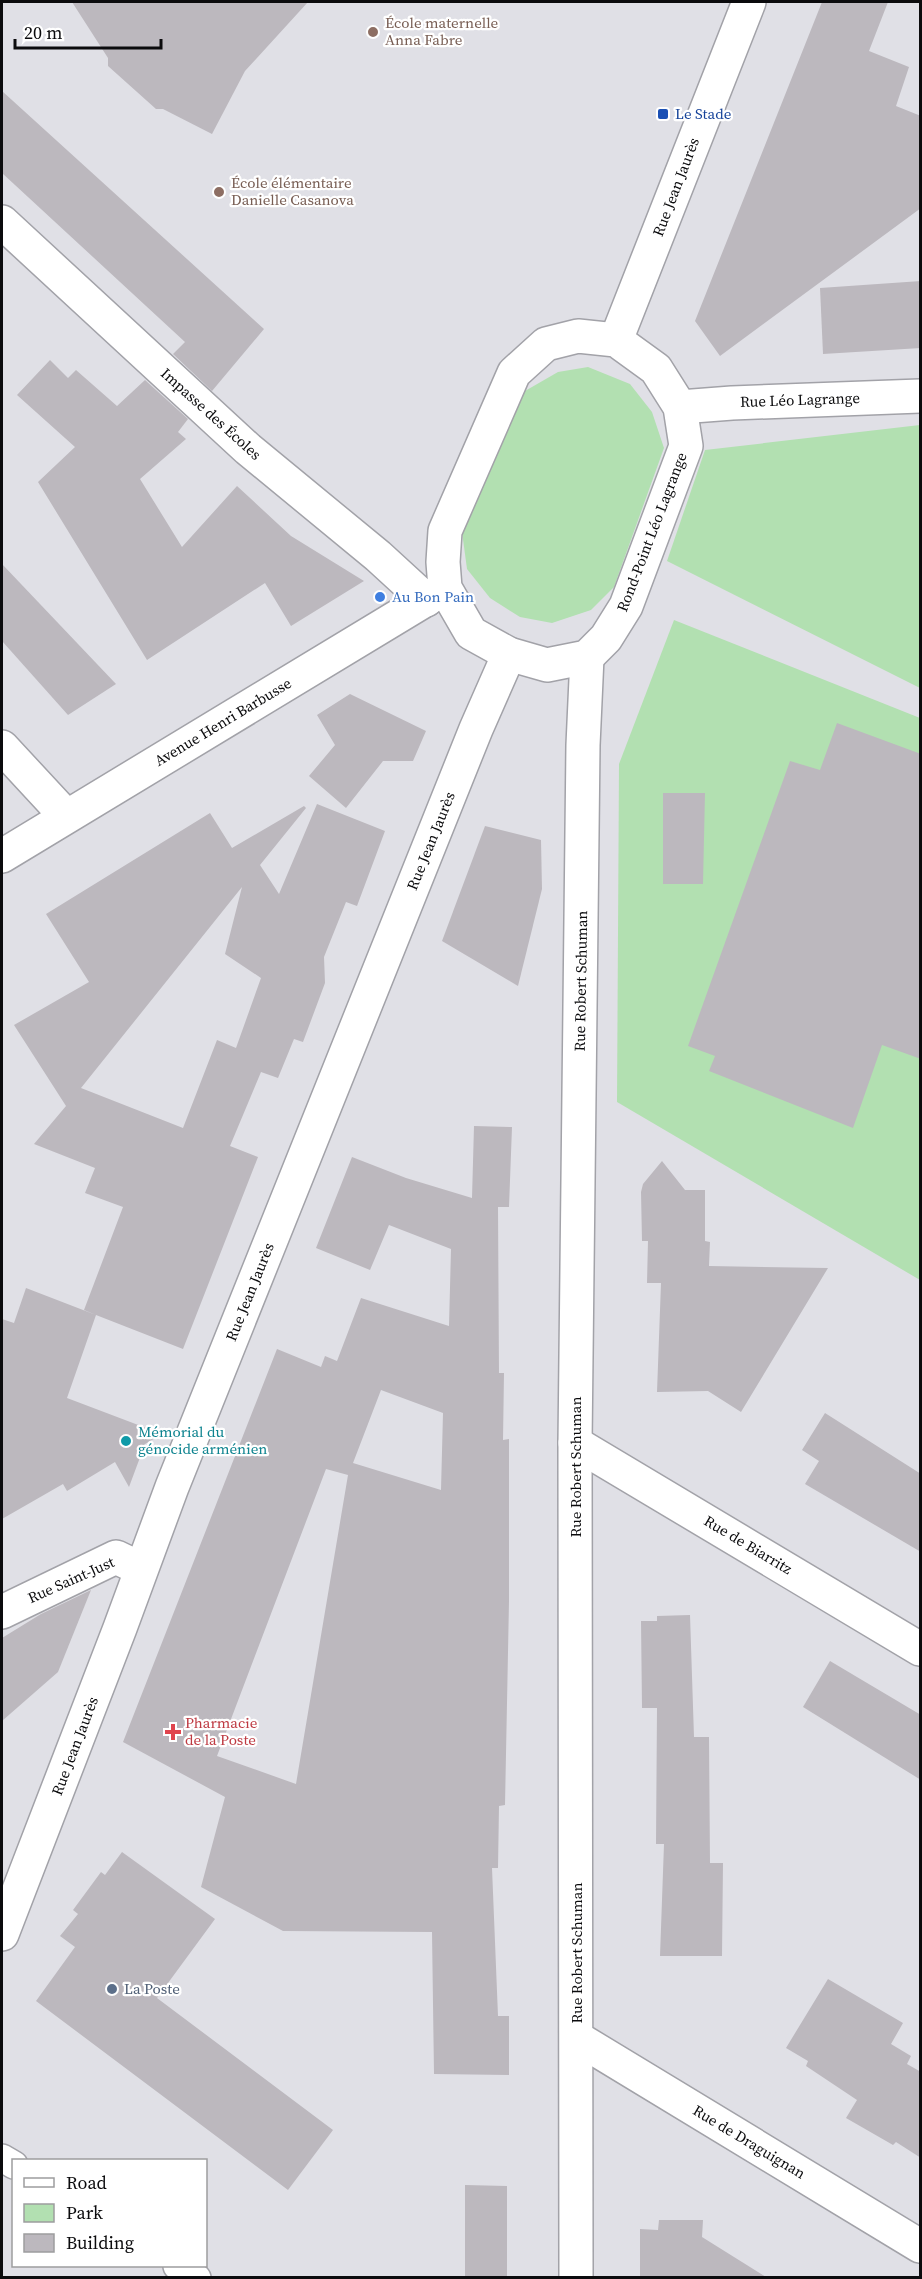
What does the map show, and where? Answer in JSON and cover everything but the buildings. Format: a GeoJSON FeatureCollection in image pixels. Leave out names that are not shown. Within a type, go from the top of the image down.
{"type":"FeatureCollection","features":[{"type":"Feature","properties":{"kind":"street","name":"Rue Jean Jaurès"},"geometry":{"type":"LineString","coordinates":[[616,340],[749,2]]}},
{"type":"Feature","properties":{"kind":"street","name":"Impasse des Écoles"},"geometry":{"type":"LineString","coordinates":[[2,222],[248,449],[378,556],[436,594]]}},
{"type":"Feature","properties":{"kind":"street","name":"Rond-Point Léo Lagrange"},"geometry":{"type":"LineString","coordinates":[[578,336],[616,340],[657,369],[680,407],[686,446],[626,606],[606,638],[587,657],[547,665],[508,654],[471,633],[436,594],[445,531],[514,373],[546,344],[578,336]]}},
{"type":"Feature","properties":{"kind":"street","name":"Rue Léo Lagrange"},"geometry":{"type":"LineString","coordinates":[[680,407],[921,396]]}},
{"type":"Feature","properties":{"kind":"street","name":"Avenue Henri Barbusse"},"geometry":{"type":"LineString","coordinates":[[2,856],[436,594]]}},
{"type":"Feature","properties":{"kind":"street","name":"Rue Jean Jaurès"},"geometry":{"type":"LineString","coordinates":[[2,1934],[177,1476],[508,654]]}},
{"type":"Feature","properties":{"kind":"street","name":"Rue Robert Schuman"},"geometry":{"type":"LineString","coordinates":[[576,2277],[575,1443],[583,745],[587,657]]}},
{"type":"Feature","properties":{"kind":"street"},"geometry":{"type":"LineString","coordinates":[[2,747],[66,816]]}},
{"type":"Feature","properties":{"kind":"street","name":"Rue de Biarritz"},"geometry":{"type":"LineString","coordinates":[[575,1443],[921,1649]]}},
{"type":"Feature","properties":{"kind":"street","name":"Rue Saint-Just"},"geometry":{"type":"LineString","coordinates":[[2,1612],[116,1557],[141,1569]]}},
{"type":"Feature","properties":{"kind":"street","name":"Rue de Draguignan"},"geometry":{"type":"LineString","coordinates":[[577,2038],[921,2246]]}},
{"type":"Feature","properties":{"kind":"lane"},"geometry":{"type":"LineString","coordinates":[[180,2267],[197,2277]]}},
{"type":"Feature","properties":{"kind":"green space"},"geometry":{"type":"Polygon","coordinates":[[[588,367],[630,384],[652,412],[664,448],[614,587],[591,610],[552,623],[520,617],[490,598],[467,569],[462,532],[525,391],[558,372],[588,367]]]}},
{"type":"Feature","properties":{"kind":"green space"},"geometry":{"type":"Polygon","coordinates":[[[920,425],[920,688],[667,561],[705,450],[920,425]]]}},
{"type":"Feature","properties":{"kind":"green space"},"geometry":{"type":"Polygon","coordinates":[[[674,620],[920,718],[920,1280],[617,1102],[619,764],[674,620]]]}},
{"type":"Feature","properties":{"kind":"place","name":"École maternelle Anna Fabre"},"geometry":{"type":"Point","coordinates":[373,32]}},
{"type":"Feature","properties":{"kind":"place","name":"Le Stade"},"geometry":{"type":"Point","coordinates":[663,114]}},
{"type":"Feature","properties":{"kind":"place","name":"École élémentaire Danielle Casanova"},"geometry":{"type":"Point","coordinates":[219,192]}},
{"type":"Feature","properties":{"kind":"place","name":"Au Bon Pain"},"geometry":{"type":"Point","coordinates":[380,597]}},
{"type":"Feature","properties":{"kind":"place","name":"Mémorial du génocide arménien"},"geometry":{"type":"Point","coordinates":[126,1441]}},
{"type":"Feature","properties":{"kind":"place","name":"Pharmacie de la Poste"},"geometry":{"type":"Point","coordinates":[173,1732]}},
{"type":"Feature","properties":{"kind":"place","name":"La Poste"},"geometry":{"type":"Point","coordinates":[112,1989]}}]}
